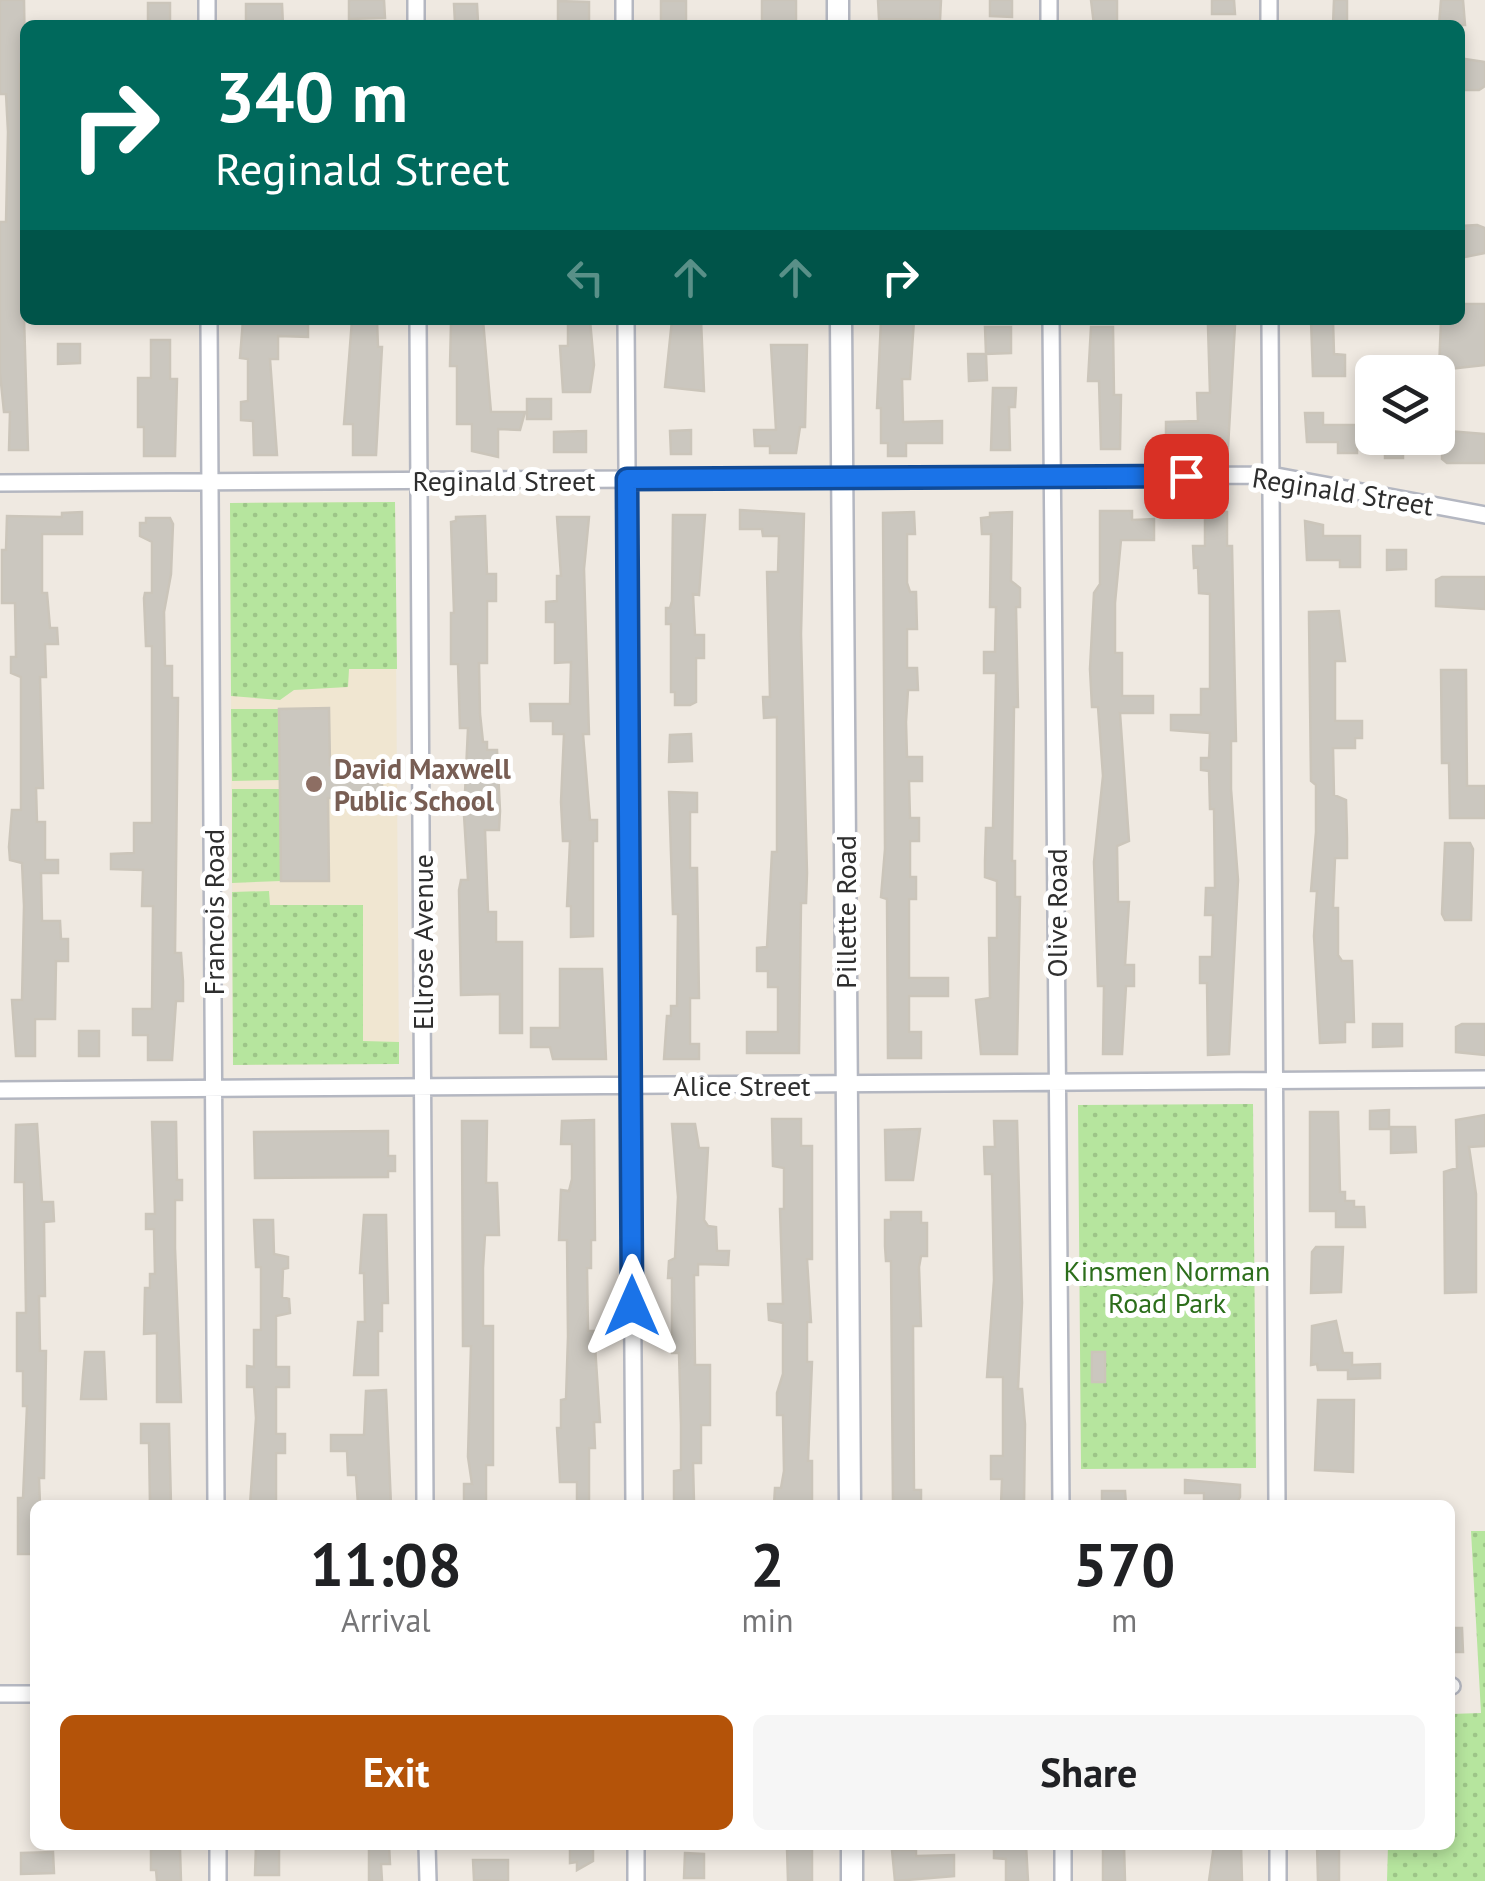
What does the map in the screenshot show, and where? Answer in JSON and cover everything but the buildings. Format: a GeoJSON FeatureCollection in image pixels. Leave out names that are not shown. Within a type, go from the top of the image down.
{"type":"FeatureCollection","features":[{"type":"Feature","properties":{"kind":"street","name":"Francois Road"},"geometry":{"type":"LineString","coordinates":[[209,325],[216,1500]]}},
{"type":"Feature","properties":{"kind":"street","name":"Ellrose Avenue"},"geometry":{"type":"LineString","coordinates":[[418,325],[425,1500]]}},
{"type":"Feature","properties":{"kind":"street"},"geometry":{"type":"LineString","coordinates":[[626,325],[634,1500]]}},
{"type":"Feature","properties":{"kind":"street","name":"Pillette Road"},"geometry":{"type":"LineString","coordinates":[[841,325],[850,1500]]}},
{"type":"Feature","properties":{"kind":"street","name":"Olive Road"},"geometry":{"type":"LineString","coordinates":[[1052,325],[1060,1500]]}},
{"type":"Feature","properties":{"kind":"street"},"geometry":{"type":"LineString","coordinates":[[1270,325],[1276,1500]]}},
{"type":"Feature","properties":{"kind":"street","name":"Reginald Street"},"geometry":{"type":"LineString","coordinates":[[0,483],[1271,475],[1485,515]]}},
{"type":"Feature","properties":{"kind":"street","name":"Alice Street"},"geometry":{"type":"LineString","coordinates":[[0,1090],[1485,1079]]}},
{"type":"Feature","properties":{"kind":"street"},"geometry":{"type":"LineString","coordinates":[[0,1694],[30,1694]]}},
{"type":"Feature","properties":{"kind":"street"},"geometry":{"type":"LineString","coordinates":[[218,1850],[218,1881]]}},
{"type":"Feature","properties":{"kind":"street"},"geometry":{"type":"LineString","coordinates":[[427,1850],[428,1881]]}},
{"type":"Feature","properties":{"kind":"street"},"geometry":{"type":"LineString","coordinates":[[636,1850],[636,1881]]}},
{"type":"Feature","properties":{"kind":"street"},"geometry":{"type":"LineString","coordinates":[[852,1850],[852,1881]]}},
{"type":"Feature","properties":{"kind":"street"},"geometry":{"type":"LineString","coordinates":[[1063,1850],[1064,1881]]}},
{"type":"Feature","properties":{"kind":"street"},"geometry":{"type":"LineString","coordinates":[[1278,1850],[1278,1881]]}},
{"type":"Feature","properties":{"kind":"shaded area","name":"David Maxwell Public School"},"geometry":{"type":"Polygon","coordinates":[[[395,502],[399,1064],[233,1065],[230,503],[395,502]]]}},
{"type":"Feature","properties":{"kind":"green space"},"geometry":{"type":"Polygon","coordinates":[[[395,502],[397,669],[349,669],[348,687],[294,690],[280,700],[231,696],[230,503],[395,502]]]}},
{"type":"Feature","properties":{"kind":"green space"},"geometry":{"type":"Polygon","coordinates":[[[231,709],[279,709],[280,780],[232,781],[231,709]]]}},
{"type":"Feature","properties":{"kind":"green space"},"geometry":{"type":"Polygon","coordinates":[[[232,789],[280,789],[281,881],[232,883],[232,789]]]}},
{"type":"Feature","properties":{"kind":"green space"},"geometry":{"type":"Polygon","coordinates":[[[269,891],[270,905],[363,905],[363,1041],[399,1042],[399,1064],[233,1065],[232,892],[269,891]]]}},
{"type":"Feature","properties":{"kind":"green space","name":"Kinsmen Norman Road Park"},"geometry":{"type":"Polygon","coordinates":[[[1253,1104],[1256,1468],[1081,1469],[1078,1105],[1253,1104]]]}},
{"type":"Feature","properties":{"kind":"green space"},"geometry":{"type":"Polygon","coordinates":[[[1471,1531],[1485,1531],[1485,1881],[1387,1881],[1388,1850],[1455,1850],[1455,1714],[1481,1713],[1471,1531]]]}},
{"type":"Feature","properties":{"kind":"place","name":"David Maxwell Public School"},"geometry":{"type":"Point","coordinates":[314,784]}},
{"type":"Feature","properties":{"kind":"route"},"geometry":{"type":"LineString","coordinates":[[632,1306],[627,479],[1186,476]]}}]}
